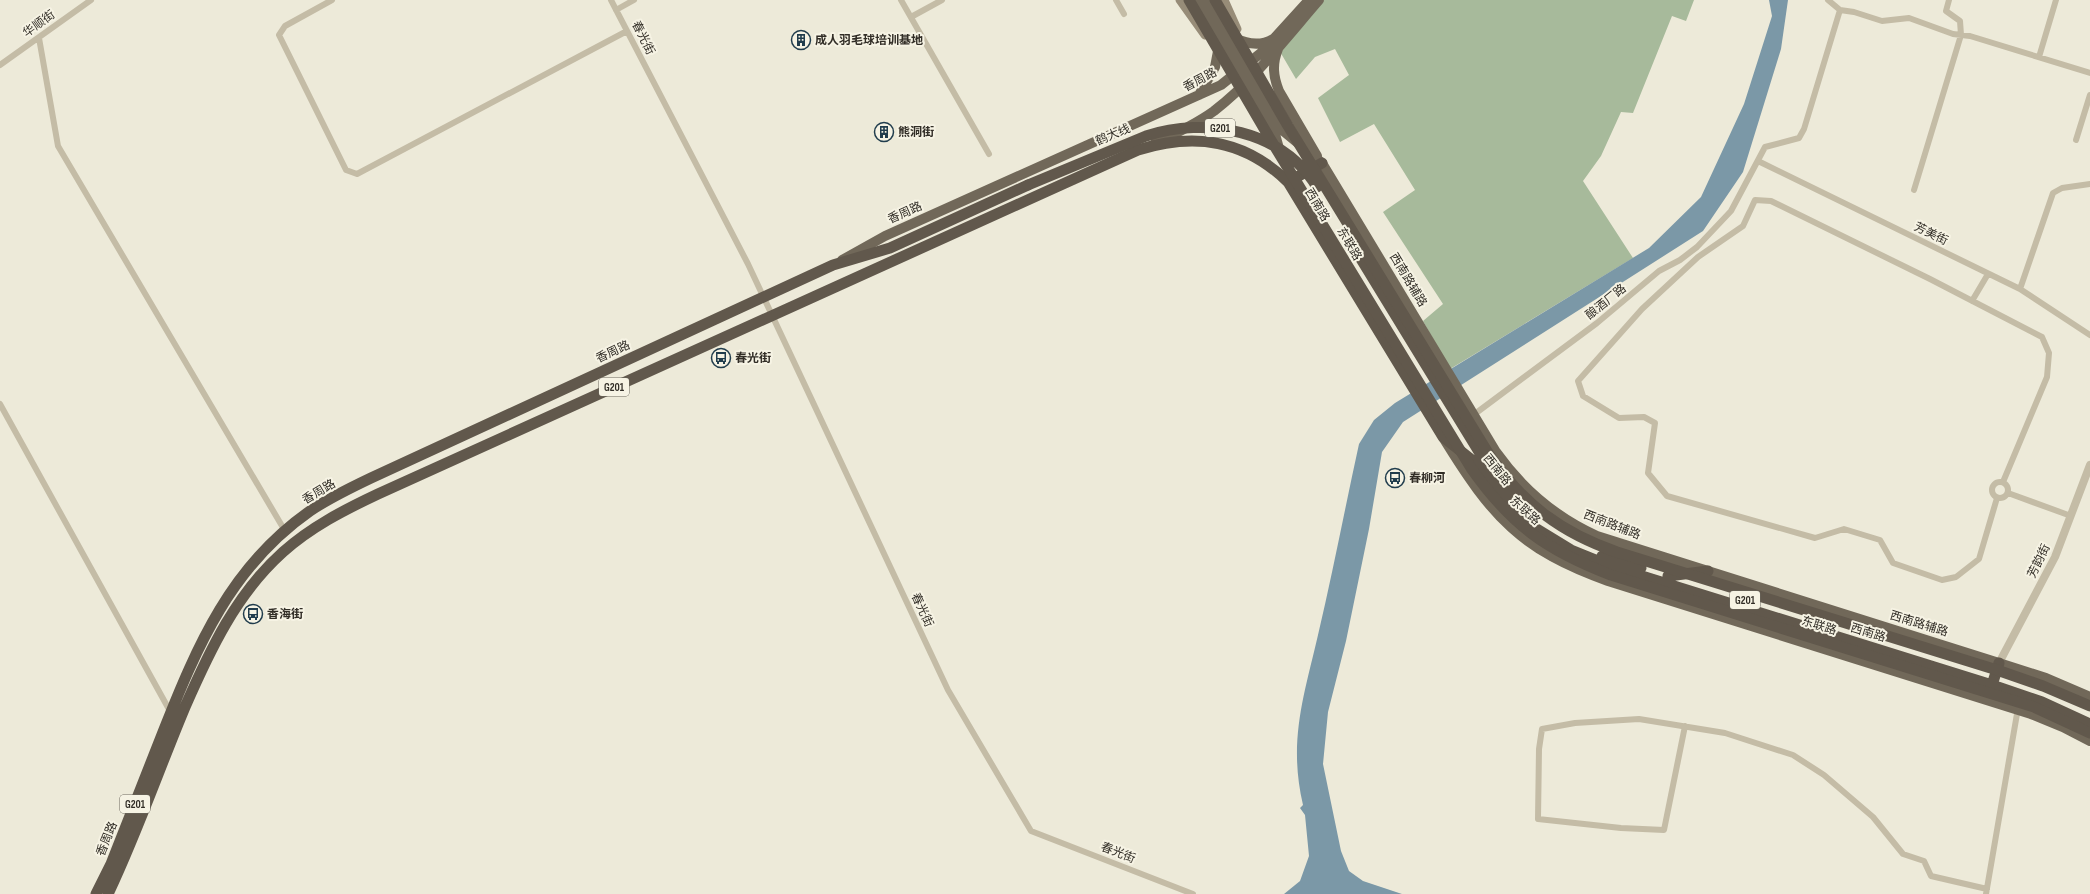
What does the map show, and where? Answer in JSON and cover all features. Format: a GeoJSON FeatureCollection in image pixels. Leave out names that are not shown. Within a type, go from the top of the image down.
{"type":"FeatureCollection","features":[{"type":"Feature","properties":{"kind":"highway","name":"东联路"},"geometry":{"type":"LineString","coordinates":[[1189,0],[1471,468],[1498,504],[1530,534],[1568,557],[1611,574],[2034,707],[2090,733]]}},
{"type":"Feature","properties":{"kind":"highway","name":"东联路"},"geometry":{"type":"LineString","coordinates":[[1215,0],[1288,126],[1490,456],[1514,488],[1544,516],[1560,527],[1594,544],[1997,670],[2043,686],[2090,706]]}},
{"type":"Feature","properties":{"kind":"highway","name":"鹤大线"},"geometry":{"type":"LineString","coordinates":[[833,265],[890,248],[1028,186],[1162,130],[1193,126],[1231,130],[1250,136],[1280,149],[1301,165],[1310,175],[1361,259]]}},
{"type":"Feature","properties":{"kind":"highway","name":"鹤大线"},"geometry":{"type":"LineString","coordinates":[[1138,150],[1160,143],[1179,140],[1213,142],[1230,146],[1256,157],[1278,172],[1288,182]]}},
{"type":"Feature","properties":{"kind":"highway","name":"香周路"},"geometry":{"type":"LineString","coordinates":[[108,894],[133,838],[178,725],[212,648],[244,596],[282,552],[318,524],[378,494],[1138,150]]}},
{"type":"Feature","properties":{"kind":"highway"},"geometry":{"type":"LineString","coordinates":[[1288,182],[1322,163]]}},
{"type":"Feature","properties":{"kind":"highway","name":"西南路"},"geometry":{"type":"LineString","coordinates":[[1288,182],[1443,437],[1477,464],[1504,499],[1535,528],[1552,540],[1582,556],[1613,567],[1994,681]]}},
{"type":"Feature","properties":{"kind":"highway","name":"西南路"},"geometry":{"type":"LineString","coordinates":[[1361,259],[1496,478],[1523,508],[1539,522],[1562,537],[1591,552],[2072,706],[2090,715]]}},
{"type":"Feature","properties":{"kind":"highway","name":"香周路"},"geometry":{"type":"LineString","coordinates":[[96,894],[111,864],[187,671],[215,614],[232,588],[252,563],[285,531],[310,512],[371,478],[833,265]]}},
{"type":"Feature","properties":{"kind":"highway"},"geometry":{"type":"LineString","coordinates":[[1668,576],[1708,572]]}},
{"type":"Feature","properties":{"kind":"highway"},"geometry":{"type":"LineString","coordinates":[[1994,681],[1999,663]]}},
{"type":"Feature","properties":{"kind":"highway","name":"西南路"},"geometry":{"type":"LineString","coordinates":[[2021,690],[2090,724]]}},
{"type":"Feature","properties":{"kind":"main road"},"geometry":{"type":"LineString","coordinates":[[1180,0],[1228,67]]}},
{"type":"Feature","properties":{"kind":"main road"},"geometry":{"type":"LineString","coordinates":[[1197,0],[1221,34],[1248,80]]}},
{"type":"Feature","properties":{"kind":"main road"},"geometry":{"type":"LineString","coordinates":[[1197,97],[1215,67],[1221,34],[1206,0]]}},
{"type":"Feature","properties":{"kind":"main road"},"geometry":{"type":"LineString","coordinates":[[1224,0],[1247,55]]}},
{"type":"Feature","properties":{"kind":"main road","name":"香周路"},"geometry":{"type":"LineString","coordinates":[[1138,150],[1177,133],[1213,111],[1248,80],[1309,0]]}},
{"type":"Feature","properties":{"kind":"main road","name":"香周路"},"geometry":{"type":"LineString","coordinates":[[833,265],[885,236],[1221,85],[1279,40],[1319,0]]}},
{"type":"Feature","properties":{"kind":"main road"},"geometry":{"type":"LineString","coordinates":[[1221,34],[1249,44],[1259,44],[1279,40],[1274,65],[1275,82],[1278,91],[1322,163]]}},
{"type":"Feature","properties":{"kind":"main road","name":"西南路辅路"},"geometry":{"type":"LineString","coordinates":[[1248,80],[1279,132],[1322,163],[1465,401],[1508,469],[1534,496],[1565,520],[1597,536],[2046,678],[2090,697]]}},
{"type":"Feature","properties":{"kind":"main road","name":"西南路"},"geometry":{"type":"LineString","coordinates":[[1279,132],[1288,182]]}},
{"type":"Feature","properties":{"kind":"main road"},"geometry":{"type":"LineString","coordinates":[[1443,437],[1464,472],[1492,509],[1525,540],[1564,564],[1608,582],[2018,710],[2063,727],[2090,741]]}},
{"type":"Feature","properties":{"kind":"street","name":"华顺街"},"geometry":{"type":"LineString","coordinates":[[0,65],[91,0]]}},
{"type":"Feature","properties":{"kind":"street"},"geometry":{"type":"LineString","coordinates":[[332,0],[285,26],[279,35],[346,170],[357,174],[627,31]]}},
{"type":"Feature","properties":{"kind":"street","name":"春光街"},"geometry":{"type":"LineString","coordinates":[[611,0],[764,297],[948,690],[1031,831],[1193,894]]}},
{"type":"Feature","properties":{"kind":"street"},"geometry":{"type":"LineString","coordinates":[[616,10],[634,0]]}},
{"type":"Feature","properties":{"kind":"street"},"geometry":{"type":"LineString","coordinates":[[901,0],[989,154]]}},
{"type":"Feature","properties":{"kind":"street"},"geometry":{"type":"LineString","coordinates":[[911,17],[942,0]]}},
{"type":"Feature","properties":{"kind":"street"},"geometry":{"type":"LineString","coordinates":[[1116,0],[1124,14]]}},
{"type":"Feature","properties":{"kind":"street"},"geometry":{"type":"LineString","coordinates":[[1828,0],[1840,10],[1882,21],[1909,18],[1953,34],[1970,36],[2090,73]]}},
{"type":"Feature","properties":{"kind":"street"},"geometry":{"type":"LineString","coordinates":[[1914,190],[1961,35],[1960,22],[1946,11],[1949,0]]}},
{"type":"Feature","properties":{"kind":"street"},"geometry":{"type":"LineString","coordinates":[[2039,57],[2056,0]]}},
{"type":"Feature","properties":{"kind":"street","name":"酿酒厂路"},"geometry":{"type":"LineString","coordinates":[[1443,437],[1597,323],[1659,271],[1680,260],[1697,247],[1731,211],[1765,147],[1799,138],[1804,129],[1840,10]]}},
{"type":"Feature","properties":{"kind":"street"},"geometry":{"type":"LineString","coordinates":[[38,38],[58,146],[285,531]]}},
{"type":"Feature","properties":{"kind":"street"},"geometry":{"type":"LineString","coordinates":[[2076,140],[2090,95]]}},
{"type":"Feature","properties":{"kind":"street","name":"芳美街"},"geometry":{"type":"LineString","coordinates":[[1758,161],[2020,289],[2090,335]]}},
{"type":"Feature","properties":{"kind":"street"},"geometry":{"type":"LineString","coordinates":[[2020,289],[2053,193],[2062,188],[2090,184]]}},
{"type":"Feature","properties":{"kind":"street"},"geometry":{"type":"LineString","coordinates":[[1997,498],[1979,559],[1956,577],[1942,580],[1893,563],[1880,540],[1844,529],[1815,538],[1667,496],[1648,473],[1655,423],[1644,418],[1619,418],[1584,396],[1578,381],[1642,309],[1698,257],[1743,226],[1755,200],[1771,201],[2042,337],[2049,353],[2047,378],[2003,482]]}},
{"type":"Feature","properties":{"kind":"street"},"geometry":{"type":"LineString","coordinates":[[1972,301],[1988,274]]}},
{"type":"Feature","properties":{"kind":"street"},"geometry":{"type":"LineString","coordinates":[[0,404],[178,725]]}},
{"type":"Feature","properties":{"kind":"street","name":"芳韵街"},"geometry":{"type":"LineString","coordinates":[[1999,663],[2055,557],[2090,465]]}},
{"type":"Feature","properties":{"kind":"street"},"geometry":{"type":"LineString","coordinates":[[1997,498],[1993,494],[1993,486],[1998,482],[2003,482]]}},
{"type":"Feature","properties":{"kind":"street"},"geometry":{"type":"LineString","coordinates":[[1997,498],[2005,497],[2008,493],[2009,488],[2003,482]]}},
{"type":"Feature","properties":{"kind":"street"},"geometry":{"type":"LineString","coordinates":[[2008,493],[2071,516]]}},
{"type":"Feature","properties":{"kind":"street"},"geometry":{"type":"LineString","coordinates":[[1685,726],[1664,830],[1621,828],[1538,819],[1539,749],[1542,729],[1575,723],[1639,719],[1685,726],[1725,733],[1793,755],[1824,775],[1873,817],[1903,854],[1924,861],[1931,876],[1986,892],[2021,690]]}},
{"type":"Feature","properties":{"kind":"green space"},"geometry":{"type":"Polygon","coordinates":[[[1324,0],[1694,0],[1686,21],[1672,16],[1633,113],[1621,112],[1601,156],[1583,181],[1633,258],[1450,369],[1423,321],[1443,304],[1383,212],[1415,190],[1374,124],[1340,142],[1318,98],[1349,75],[1335,49],[1315,57],[1296,79],[1279,50],[1324,0]]]}},
{"type":"Feature","properties":{"kind":"water","name":"春柳河"},"geometry":{"type":"Polygon","coordinates":[[[1769,0],[1788,0],[1781,49],[1743,172],[1703,231],[1403,422],[1382,452],[1369,529],[1346,641],[1328,712],[1323,764],[1341,851],[1349,871],[1363,881],[1402,894],[1284,894],[1300,881],[1309,856],[1305,815],[1300,808],[1303,805],[1297,760],[1297,739],[1303,699],[1329,587],[1359,444],[1374,420],[1395,403],[1649,248],[1701,197],[1744,104],[1772,16],[1769,0]]]}},
{"type":"Feature","properties":{"kind":"place","name":"成人羽毛球培训基地"},"geometry":{"type":"Point","coordinates":[801,40]}},
{"type":"Feature","properties":{"kind":"place","name":"熊洞街"},"geometry":{"type":"Point","coordinates":[884,132]}},
{"type":"Feature","properties":{"kind":"place","name":"春光街"},"geometry":{"type":"Point","coordinates":[721,358]}},
{"type":"Feature","properties":{"kind":"place","name":"春柳河"},"geometry":{"type":"Point","coordinates":[1395,478]}},
{"type":"Feature","properties":{"kind":"place","name":"香海街"},"geometry":{"type":"Point","coordinates":[253,614]}}]}
